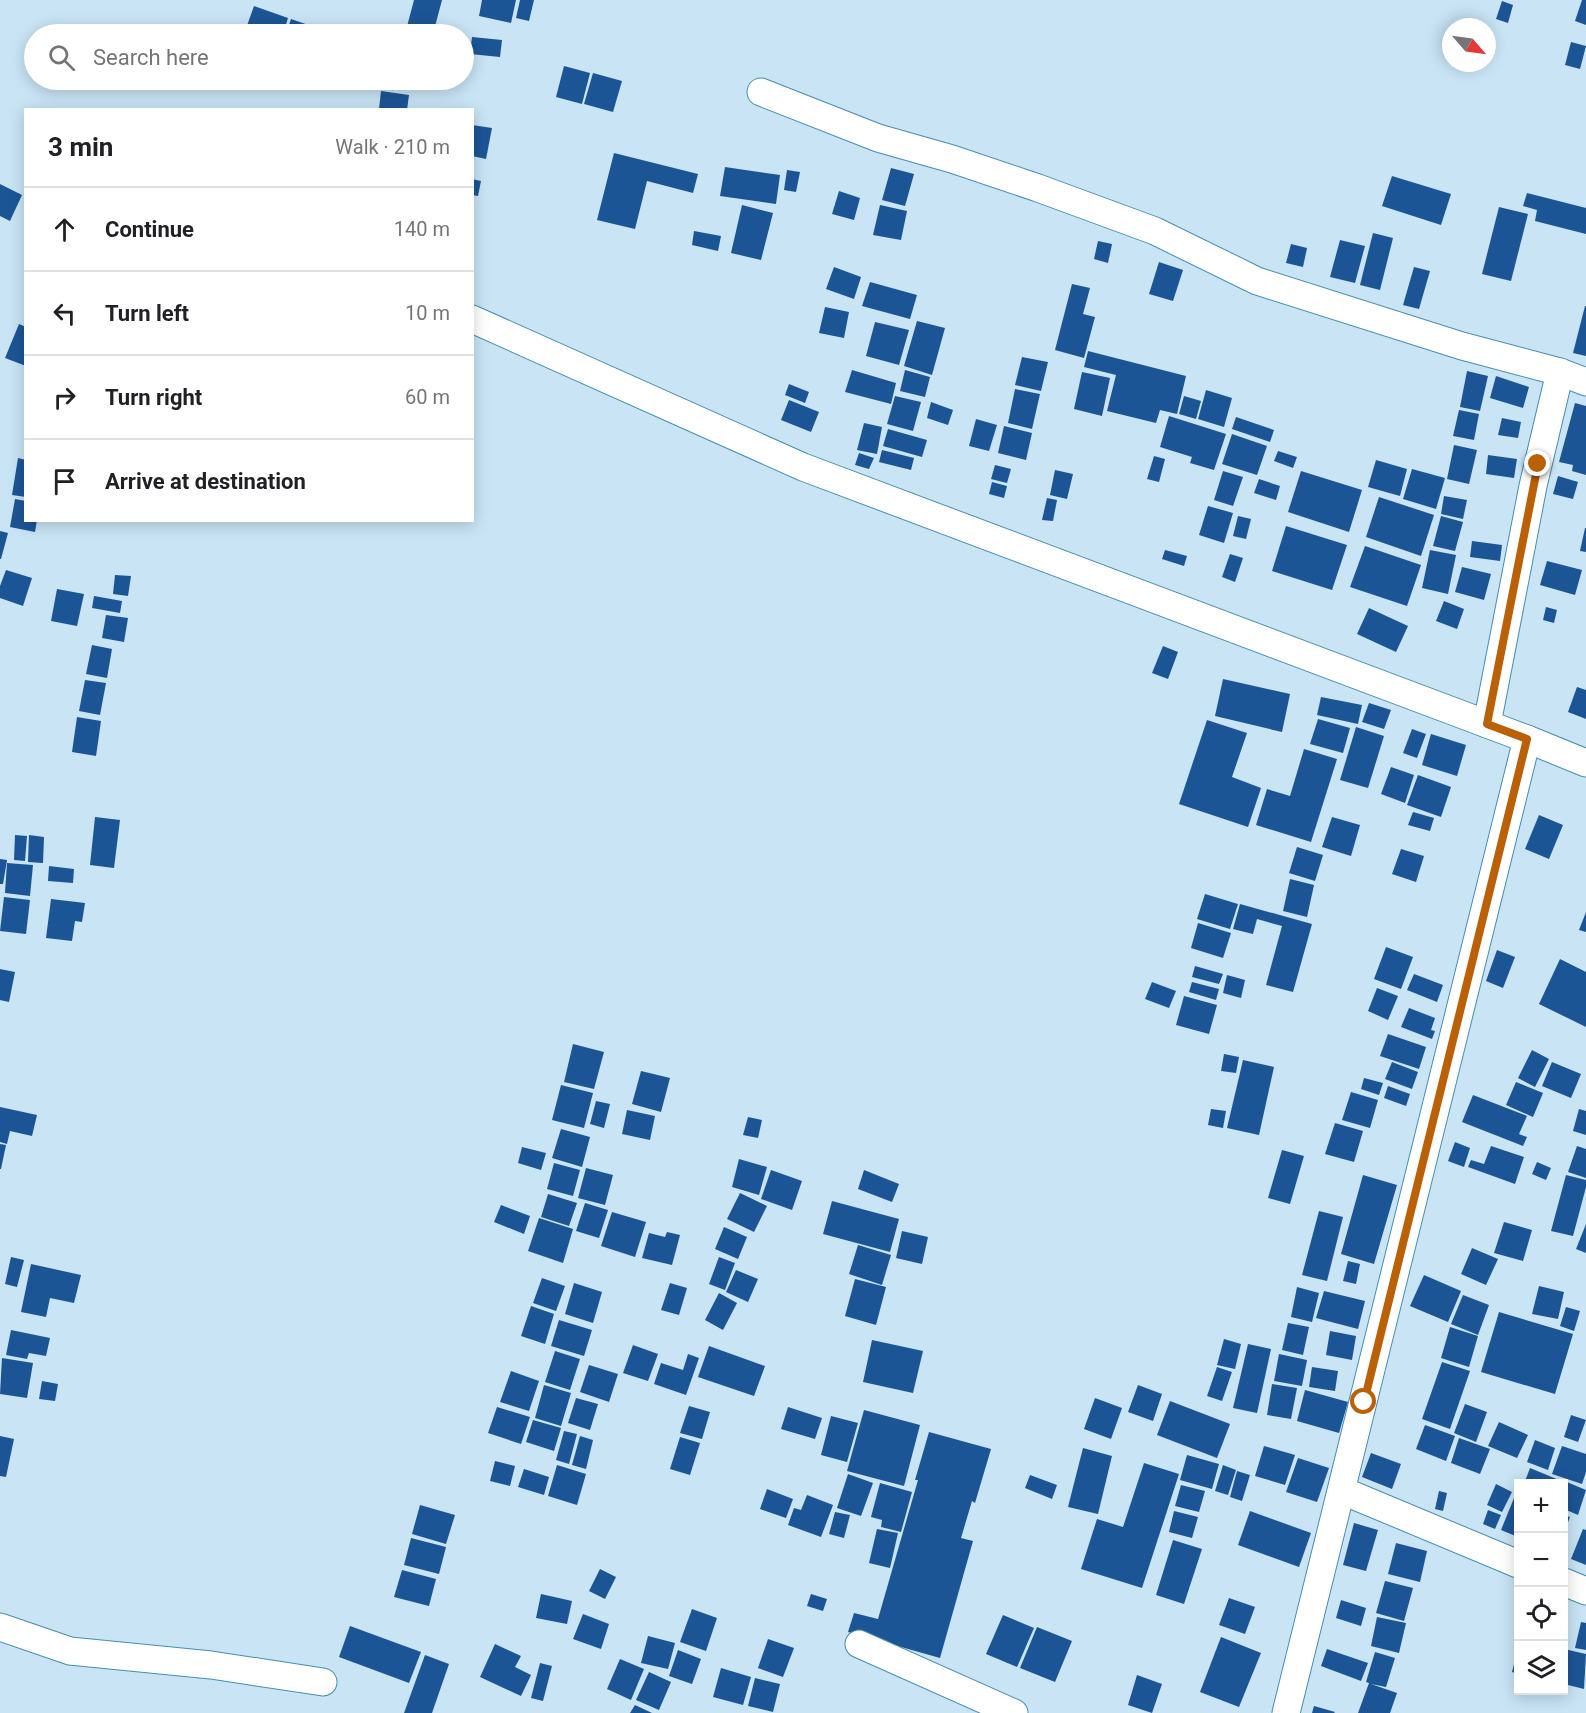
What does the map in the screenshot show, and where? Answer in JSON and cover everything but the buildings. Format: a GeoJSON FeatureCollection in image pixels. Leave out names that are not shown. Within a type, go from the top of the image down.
{"type":"FeatureCollection","features":[{"type":"Feature","properties":{"kind":"street"},"geometry":{"type":"LineString","coordinates":[[761,92],[878,138],[952,159],[1155,231],[1257,281],[1462,346],[1560,372],[1586,382]]}},
{"type":"Feature","properties":{"kind":"street"},"geometry":{"type":"LineString","coordinates":[[474,320],[803,467],[1586,763]]}},
{"type":"Feature","properties":{"kind":"street"},"geometry":{"type":"LineString","coordinates":[[1487,724],[1533,486],[1560,372]]}},
{"type":"Feature","properties":{"kind":"street"},"geometry":{"type":"LineString","coordinates":[[1286,1713],[1527,739]]}},
{"type":"Feature","properties":{"kind":"street"},"geometry":{"type":"LineString","coordinates":[[1342,1491],[1514,1562]]}},
{"type":"Feature","properties":{"kind":"street"},"geometry":{"type":"LineString","coordinates":[[1568,1584],[1586,1591]]}},
{"type":"Feature","properties":{"kind":"street"},"geometry":{"type":"LineString","coordinates":[[0,1627],[70,1651],[211,1665],[322,1682]]}},
{"type":"Feature","properties":{"kind":"street"},"geometry":{"type":"LineString","coordinates":[[859,1644],[1014,1713]]}},
{"type":"Feature","properties":{"kind":"route"},"geometry":{"type":"LineString","coordinates":[[1364,1402],[1527,739],[1487,724],[1538,464]]}}]}
